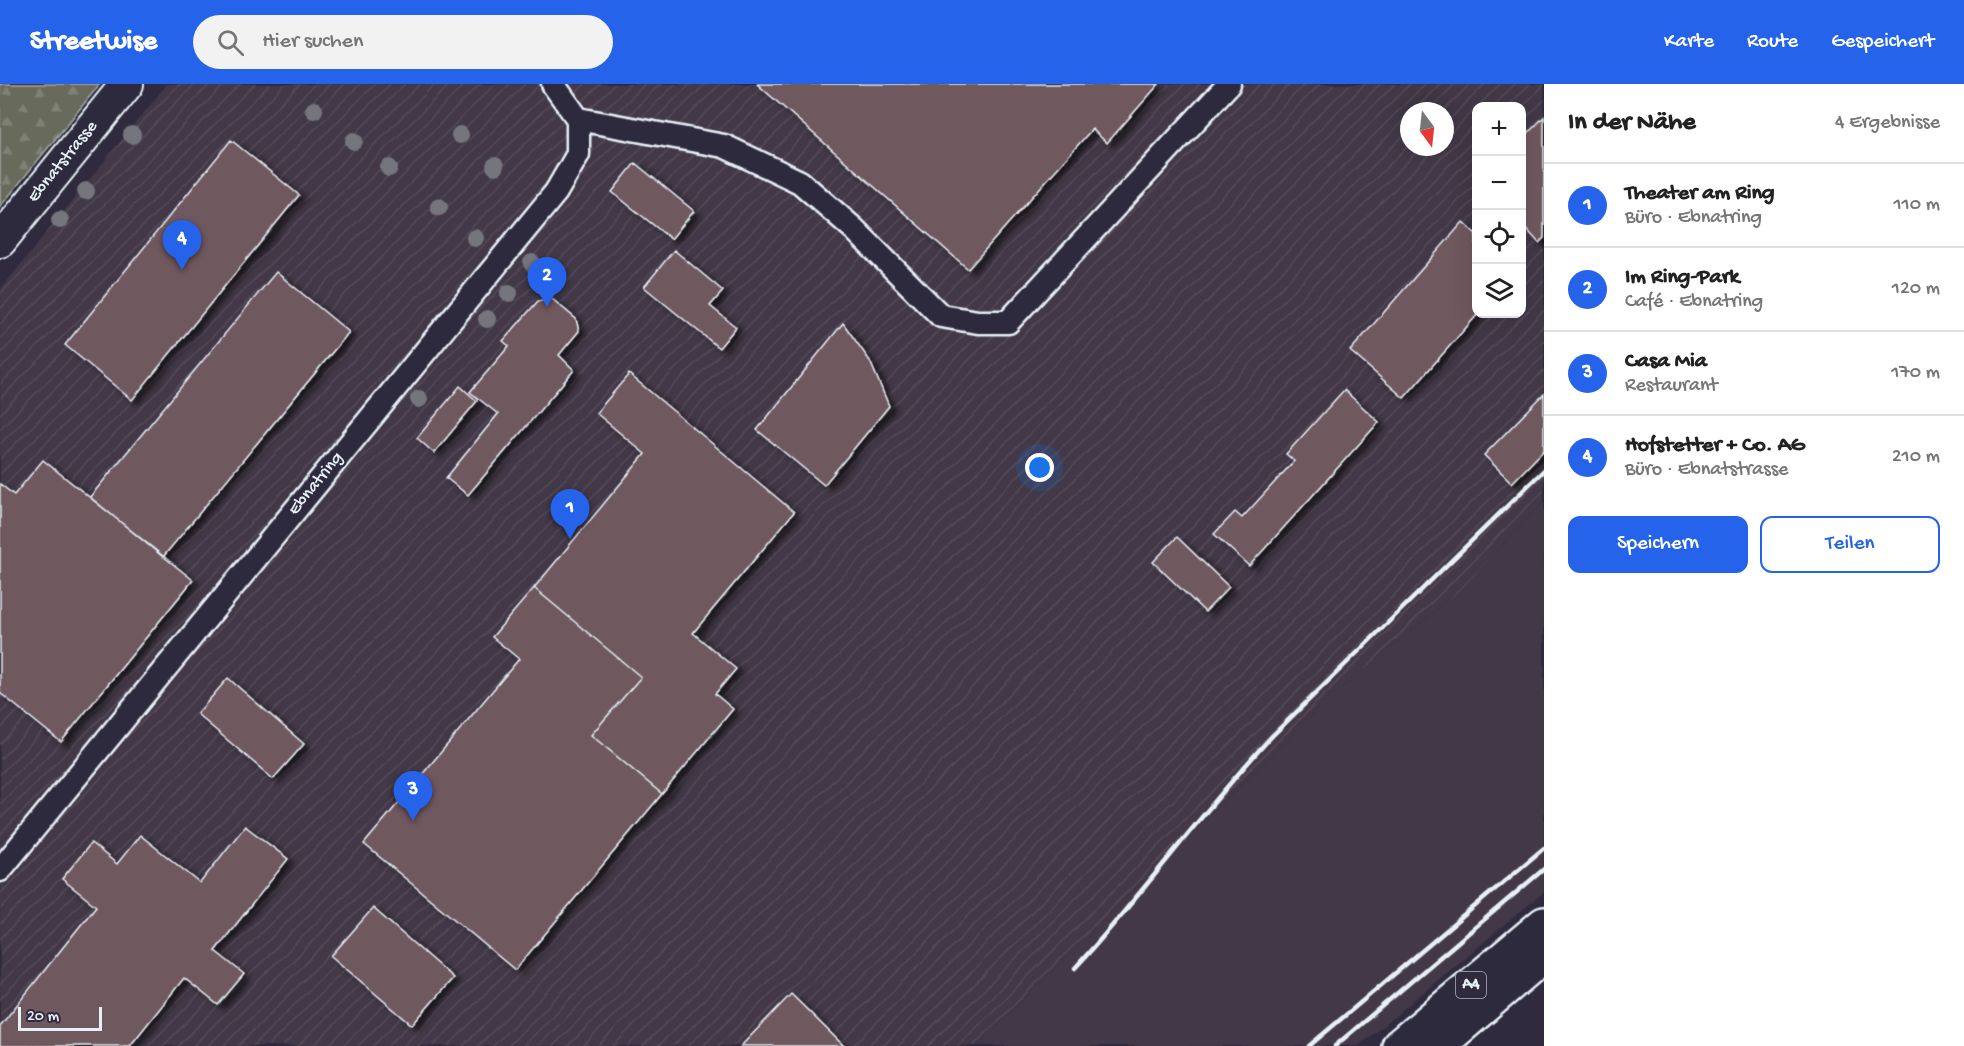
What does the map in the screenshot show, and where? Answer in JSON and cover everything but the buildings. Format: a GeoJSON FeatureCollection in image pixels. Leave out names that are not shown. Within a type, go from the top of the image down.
{"type":"FeatureCollection","features":[{"type":"Feature","properties":{"kind":"highway","name":"A4"},"geometry":{"type":"LineString","coordinates":[[1399,1046],[1544,924]]}},
{"type":"Feature","properties":{"kind":"highway","name":"A4"},"geometry":{"type":"LineString","coordinates":[[1438,1046],[1544,955]]}},
{"type":"Feature","properties":{"kind":"highway"},"geometry":{"type":"LineString","coordinates":[[1471,1046],[1544,973]]}},
{"type":"Feature","properties":{"kind":"street","name":"Ebnatstrasse"},"geometry":{"type":"LineString","coordinates":[[0,241],[127,84]]}},
{"type":"Feature","properties":{"kind":"street"},"geometry":{"type":"LineString","coordinates":[[553,84],[578,119],[724,146],[800,182],[854,228],[941,316],[978,322],[1008,322],[1229,84]]}},
{"type":"Feature","properties":{"kind":"street","name":"Ebnatring"},"geometry":{"type":"LineString","coordinates":[[0,870],[556,192],[578,154],[578,119]]}},
{"type":"Feature","properties":{"kind":"shaded area"},"geometry":{"type":"Polygon","coordinates":[[[167,84],[1544,84],[1544,501],[1458,592],[1320,706],[977,1046],[0,1046],[0,290],[167,84]]]}},
{"type":"Feature","properties":{"kind":"shaded area"},"geometry":{"type":"Polygon","coordinates":[[[1544,501],[1544,892],[1359,1046],[977,1046],[1320,706],[1458,592],[1544,501]]]}},
{"type":"Feature","properties":{"kind":"green space"},"geometry":{"type":"Polygon","coordinates":[[[0,84],[100,84],[0,207],[0,84]]]}},
{"type":"Feature","properties":{"kind":"railway"},"geometry":{"type":"LineString","coordinates":[[1075,968],[1272,736],[1544,470]]}},
{"type":"Feature","properties":{"kind":"railway"},"geometry":{"type":"LineString","coordinates":[[1309,1046],[1544,848]]}},
{"type":"Feature","properties":{"kind":"railway"},"geometry":{"type":"LineString","coordinates":[[1335,1046],[1544,869]]}},
{"type":"Feature","properties":{"kind":"place","name":"Hofstetter + Co. AG"},"geometry":{"type":"Point","coordinates":[182,270]}},
{"type":"Feature","properties":{"kind":"place","name":"Im Ring-Park"},"geometry":{"type":"Point","coordinates":[547,307]}},
{"type":"Feature","properties":{"kind":"place","name":"Theater am Ring"},"geometry":{"type":"Point","coordinates":[570,539]}},
{"type":"Feature","properties":{"kind":"place","name":"Casa Mia"},"geometry":{"type":"Point","coordinates":[413,821]}}]}
